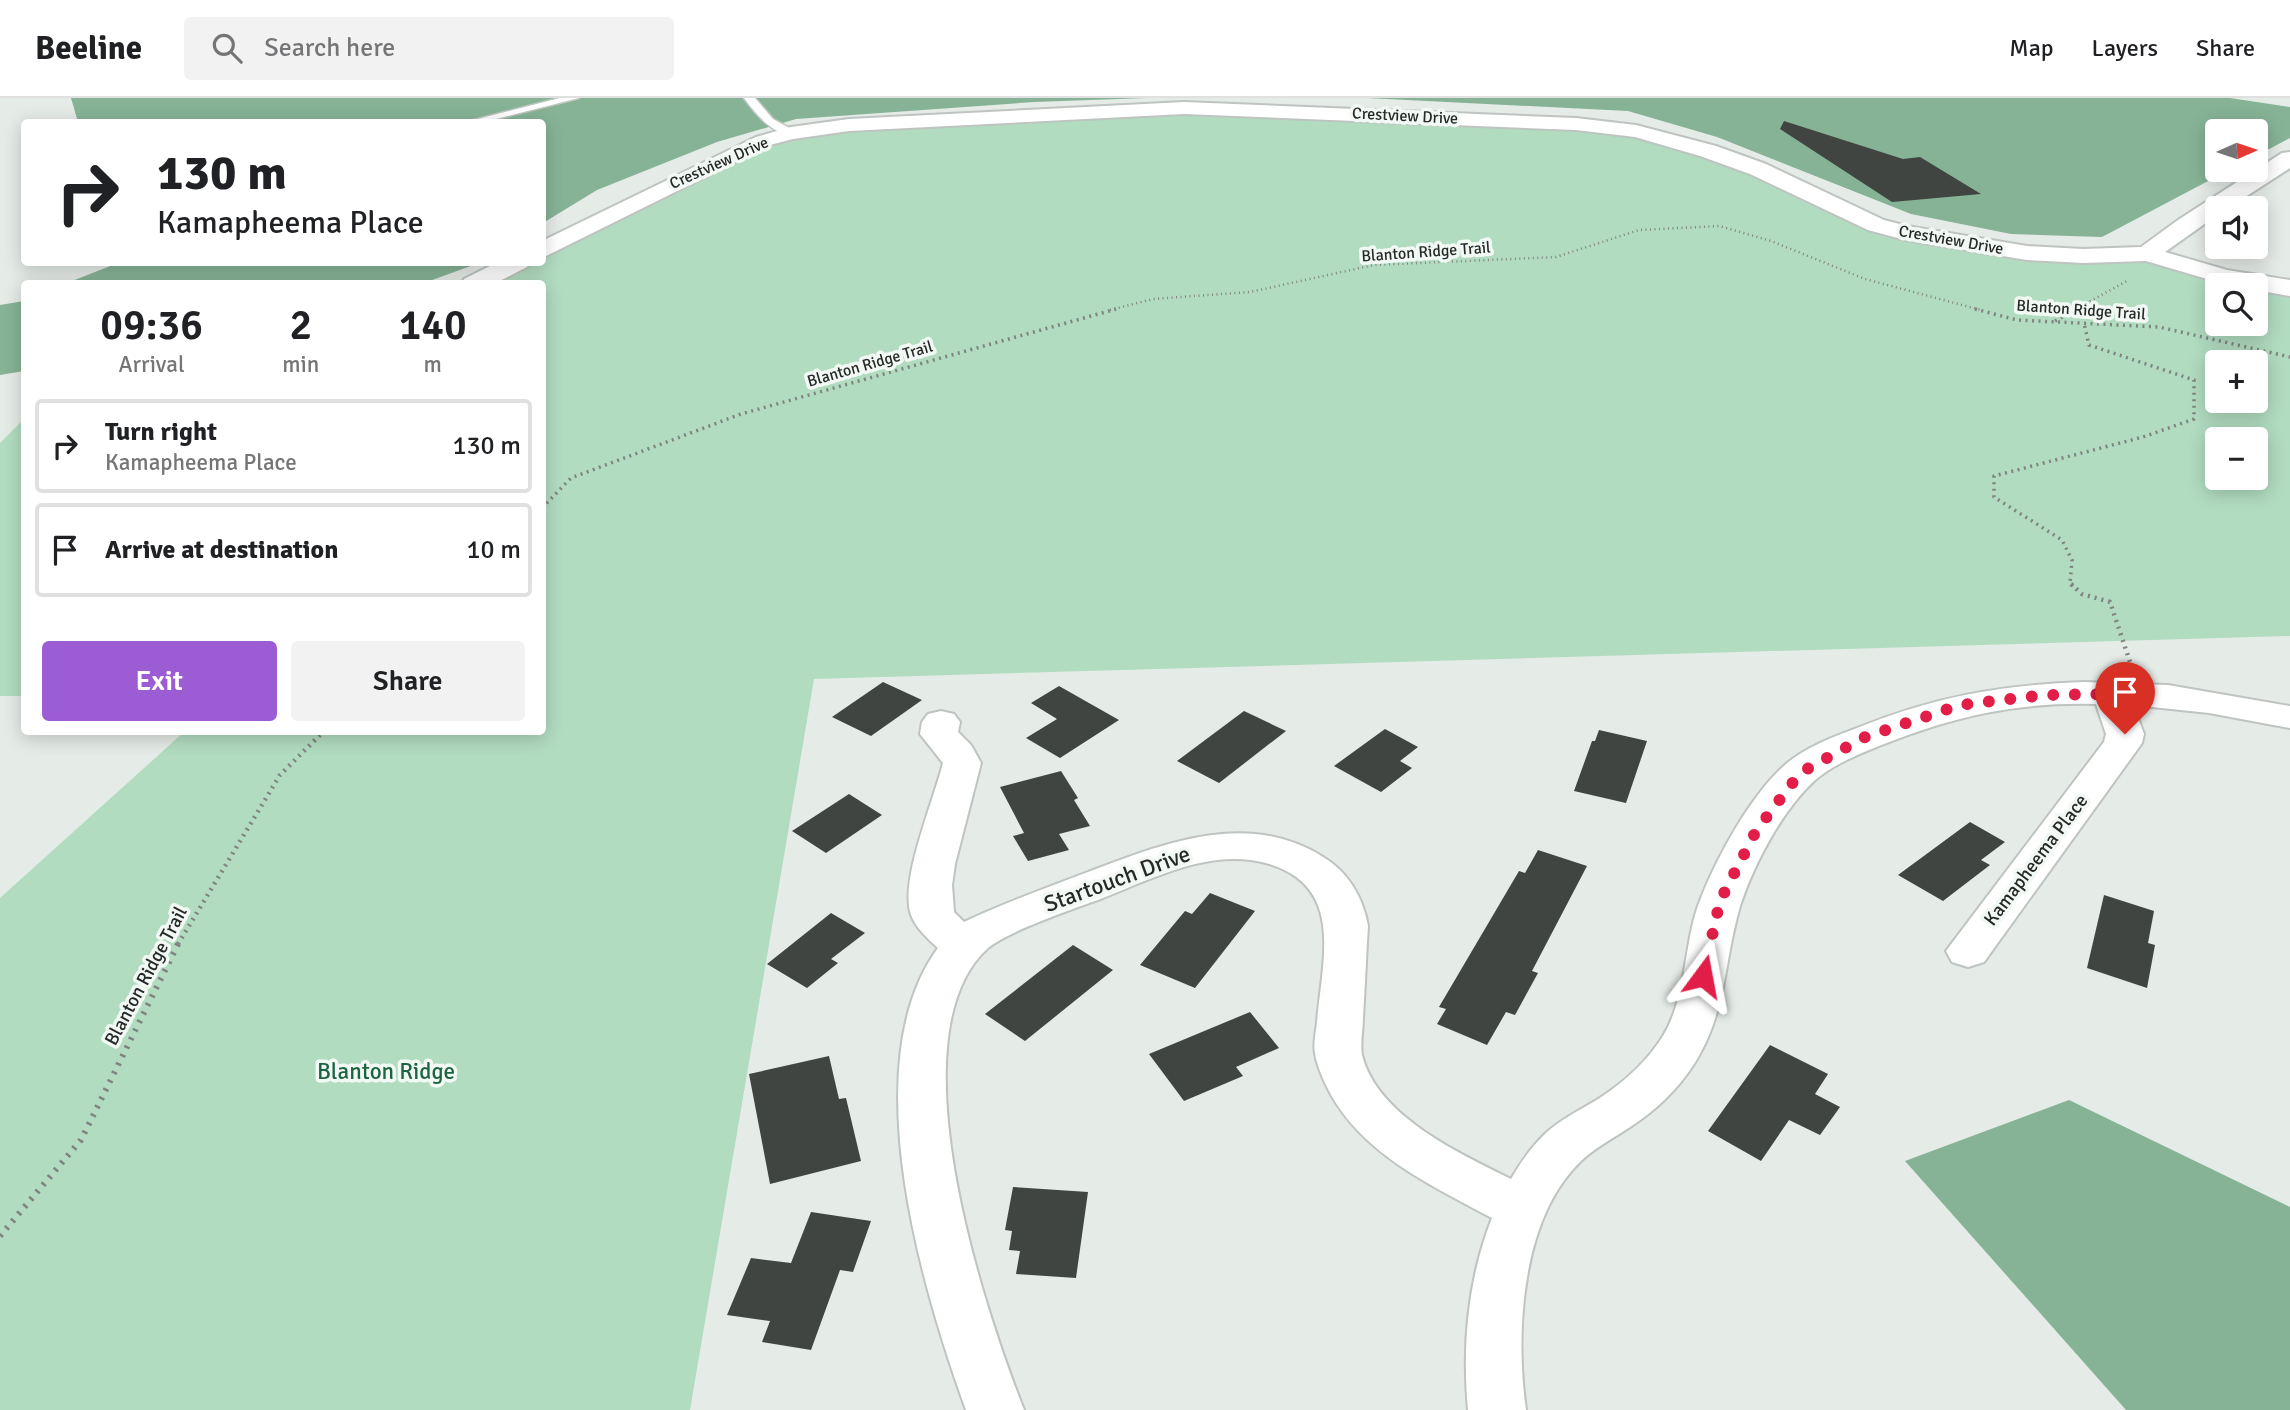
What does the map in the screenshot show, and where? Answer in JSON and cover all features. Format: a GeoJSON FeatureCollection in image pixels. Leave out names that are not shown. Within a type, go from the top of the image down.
{"type":"FeatureCollection","features":[{"type":"Feature","properties":{"kind":"street","name":"Crestview Drive"},"geometry":{"type":"LineString","coordinates":[[546,249],[763,141],[791,133],[849,125],[1133,108],[1224,109],[1576,124],[1636,131],[1708,151],[1758,169],[1877,225],[1905,233],[2027,253],[2154,258],[2224,277],[2290,288]]}},
{"type":"Feature","properties":{"kind":"street"},"geometry":{"type":"LineString","coordinates":[[2154,258],[2186,225],[2290,159]]}},
{"type":"Feature","properties":{"kind":"street"},"geometry":{"type":"LineString","coordinates":[[481,280],[510,266]]}},
{"type":"Feature","properties":{"kind":"street"},"geometry":{"type":"LineString","coordinates":[[1497,1410],[1493,1356],[1495,1320],[1508,1247],[1521,1209],[1545,1168],[1562,1147],[1623,1107],[1664,1070],[1680,1049],[1691,1026],[1720,901],[1756,831],[1800,773],[1865,737],[1960,705],[2045,695],[2127,694],[2195,698],[2290,717]]}},
{"type":"Feature","properties":{"kind":"street","name":"Kamapheema Place"},"geometry":{"type":"LineString","coordinates":[[1968,951],[2123,743],[2127,694]]}},
{"type":"Feature","properties":{"kind":"street"},"geometry":{"type":"LineString","coordinates":[[941,722],[939,734],[961,758],[962,763],[932,879],[930,907],[940,924],[964,946]]}},
{"type":"Feature","properties":{"kind":"street","name":"Startouch Drive"},"geometry":{"type":"LineString","coordinates":[[995,1410],[976,1365],[953,1292],[939,1225],[927,1142],[924,1050],[936,991],[947,969],[975,935],[1175,856],[1220,846],[1241,846],[1284,854],[1321,876],[1341,898],[1346,926],[1338,1053],[1350,1088],[1363,1105],[1402,1142],[1521,1209]]}},
{"type":"Feature","properties":{"kind":"lane"},"geometry":{"type":"LineString","coordinates":[[485,119],[574,98]]}},
{"type":"Feature","properties":{"kind":"lane"},"geometry":{"type":"LineString","coordinates":[[749,98],[769,121],[791,133]]}},
{"type":"Feature","properties":{"kind":"path","name":"Blanton Ridge Trail"},"geometry":{"type":"LineString","coordinates":[[546,504],[571,478],[741,414],[1153,299],[1250,292],[1374,265],[1556,257],[1639,230],[1719,226],[1771,241],[1865,279],[2017,320],[2159,327],[2290,357]]}},
{"type":"Feature","properties":{"kind":"path"},"geometry":{"type":"LineString","coordinates":[[2054,322],[2154,258]]}},
{"type":"Feature","properties":{"kind":"path"},"geometry":{"type":"LineString","coordinates":[[2084,323],[2089,345],[2194,380],[2194,419],[2143,437],[1994,476],[1994,497],[2062,540],[2073,560],[2070,583],[2082,594],[2110,602],[2127,694]]}},
{"type":"Feature","properties":{"kind":"path","name":"Blanton Ridge Trail"},"geometry":{"type":"LineString","coordinates":[[0,1236],[81,1140],[171,955],[280,775],[320,735]]}},
{"type":"Feature","properties":{"kind":"green space"},"geometry":{"type":"Polygon","coordinates":[[[71,98],[1146,98],[1034,102],[796,119],[717,142],[597,190],[546,221],[546,119],[77,119],[71,98]]]}},
{"type":"Feature","properties":{"kind":"green space"},"geometry":{"type":"Polygon","coordinates":[[[1367,98],[2230,98],[2290,107],[2290,138],[2268,150],[2268,119],[2205,119],[2206,182],[2102,237],[2011,234],[1911,214],[1717,137],[1628,111],[1367,98]]]}},
{"type":"Feature","properties":{"kind":"green space","name":"Blanton Ridge"},"geometry":{"type":"Polygon","coordinates":[[[1167,112],[1568,127],[1643,137],[1755,173],[1864,230],[1999,257],[2136,261],[2205,275],[2205,336],[2268,336],[2268,288],[2290,291],[2290,636],[814,679],[690,1410],[0,1410],[0,898],[181,735],[546,735],[546,280],[493,280],[523,266],[546,266],[546,255],[778,140],[827,130],[1167,112]]]}},
{"type":"Feature","properties":{"kind":"green space"},"geometry":{"type":"Polygon","coordinates":[[[110,266],[471,266],[432,280],[75,280],[110,266]]]}},
{"type":"Feature","properties":{"kind":"green space"},"geometry":{"type":"Polygon","coordinates":[[[21,302],[21,372],[0,375],[0,305],[21,302]]]}},
{"type":"Feature","properties":{"kind":"green space"},"geometry":{"type":"Polygon","coordinates":[[[21,422],[21,696],[0,696],[0,443],[21,422]]]}},
{"type":"Feature","properties":{"kind":"green space"},"geometry":{"type":"Polygon","coordinates":[[[2069,1100],[2290,1207],[2290,1410],[2126,1410],[1905,1161],[2069,1100]]]}},
{"type":"Feature","properties":{"kind":"building"},"geometry":{"type":"Polygon","coordinates":[[[1784,121],[1903,159],[1920,157],[1981,194],[1892,202],[1780,129],[1784,121]]]}},
{"type":"Feature","properties":{"kind":"building"},"geometry":{"type":"Polygon","coordinates":[[[883,682],[922,700],[871,736],[832,717],[883,682]]]}},
{"type":"Feature","properties":{"kind":"building"},"geometry":{"type":"Polygon","coordinates":[[[1059,686],[1119,720],[1060,758],[1026,738],[1057,719],[1031,703],[1059,686]]]}},
{"type":"Feature","properties":{"kind":"building"},"geometry":{"type":"Polygon","coordinates":[[[1244,711],[1286,731],[1219,783],[1177,761],[1244,711]]]}},
{"type":"Feature","properties":{"kind":"building"},"geometry":{"type":"Polygon","coordinates":[[[1385,729],[1418,747],[1400,761],[1412,768],[1381,792],[1334,766],[1385,729]]]}},
{"type":"Feature","properties":{"kind":"building"},"geometry":{"type":"Polygon","coordinates":[[[1599,730],[1647,741],[1626,803],[1574,791],[1592,741],[1595,741],[1599,730]]]}},
{"type":"Feature","properties":{"kind":"building"},"geometry":{"type":"Polygon","coordinates":[[[1061,771],[1078,798],[1074,800],[1090,826],[1059,834],[1069,850],[1028,861],[1013,836],[1024,833],[1000,787],[1061,771]]]}},
{"type":"Feature","properties":{"kind":"building"},"geometry":{"type":"Polygon","coordinates":[[[849,794],[882,815],[826,853],[792,831],[849,794]]]}},
{"type":"Feature","properties":{"kind":"building"},"geometry":{"type":"Polygon","coordinates":[[[1970,822],[2005,842],[1981,860],[1990,865],[1943,901],[1898,875],[1970,822]]]}},
{"type":"Feature","properties":{"kind":"building"},"geometry":{"type":"Polygon","coordinates":[[[1538,850],[1587,866],[1532,971],[1538,973],[1515,1015],[1506,1012],[1487,1045],[1437,1024],[1446,1009],[1439,1007],[1519,871],[1525,873],[1538,850]]]}},
{"type":"Feature","properties":{"kind":"building"},"geometry":{"type":"Polygon","coordinates":[[[1210,893],[1255,911],[1195,988],[1140,965],[1185,911],[1192,914],[1210,893]]]}},
{"type":"Feature","properties":{"kind":"building"},"geometry":{"type":"Polygon","coordinates":[[[2104,895],[2154,911],[2148,943],[2155,945],[2147,988],[2087,968],[2104,895]]]}},
{"type":"Feature","properties":{"kind":"building"},"geometry":{"type":"Polygon","coordinates":[[[831,913],[865,933],[831,959],[838,963],[807,988],[767,964],[831,913]]]}},
{"type":"Feature","properties":{"kind":"building"},"geometry":{"type":"Polygon","coordinates":[[[1073,945],[1113,970],[1025,1041],[985,1014],[1073,945]]]}},
{"type":"Feature","properties":{"kind":"building"},"geometry":{"type":"Polygon","coordinates":[[[1250,1012],[1279,1048],[1236,1067],[1243,1076],[1184,1101],[1149,1054],[1250,1012]]]}},
{"type":"Feature","properties":{"kind":"building"},"geometry":{"type":"Polygon","coordinates":[[[1770,1045],[1828,1074],[1815,1094],[1840,1107],[1820,1135],[1789,1120],[1761,1161],[1708,1131],[1770,1045]]]}},
{"type":"Feature","properties":{"kind":"building"},"geometry":{"type":"Polygon","coordinates":[[[829,1056],[839,1099],[846,1098],[861,1161],[770,1184],[749,1074],[829,1056]]]}},
{"type":"Feature","properties":{"kind":"building"},"geometry":{"type":"Polygon","coordinates":[[[1013,1187],[1088,1192],[1076,1278],[1016,1274],[1020,1251],[1009,1250],[1012,1231],[1005,1230],[1013,1187]]]}},
{"type":"Feature","properties":{"kind":"building"},"geometry":{"type":"Polygon","coordinates":[[[811,1212],[871,1221],[853,1272],[840,1270],[811,1350],[762,1342],[770,1321],[727,1315],[751,1258],[791,1263],[811,1212]]]}},
{"type":"Feature","properties":{"kind":"route"},"geometry":{"type":"LineString","coordinates":[[1703,976],[1720,901],[1756,831],[1800,773],[1865,737],[1960,705],[2045,695],[2111,694],[2125,734]]}}]}
